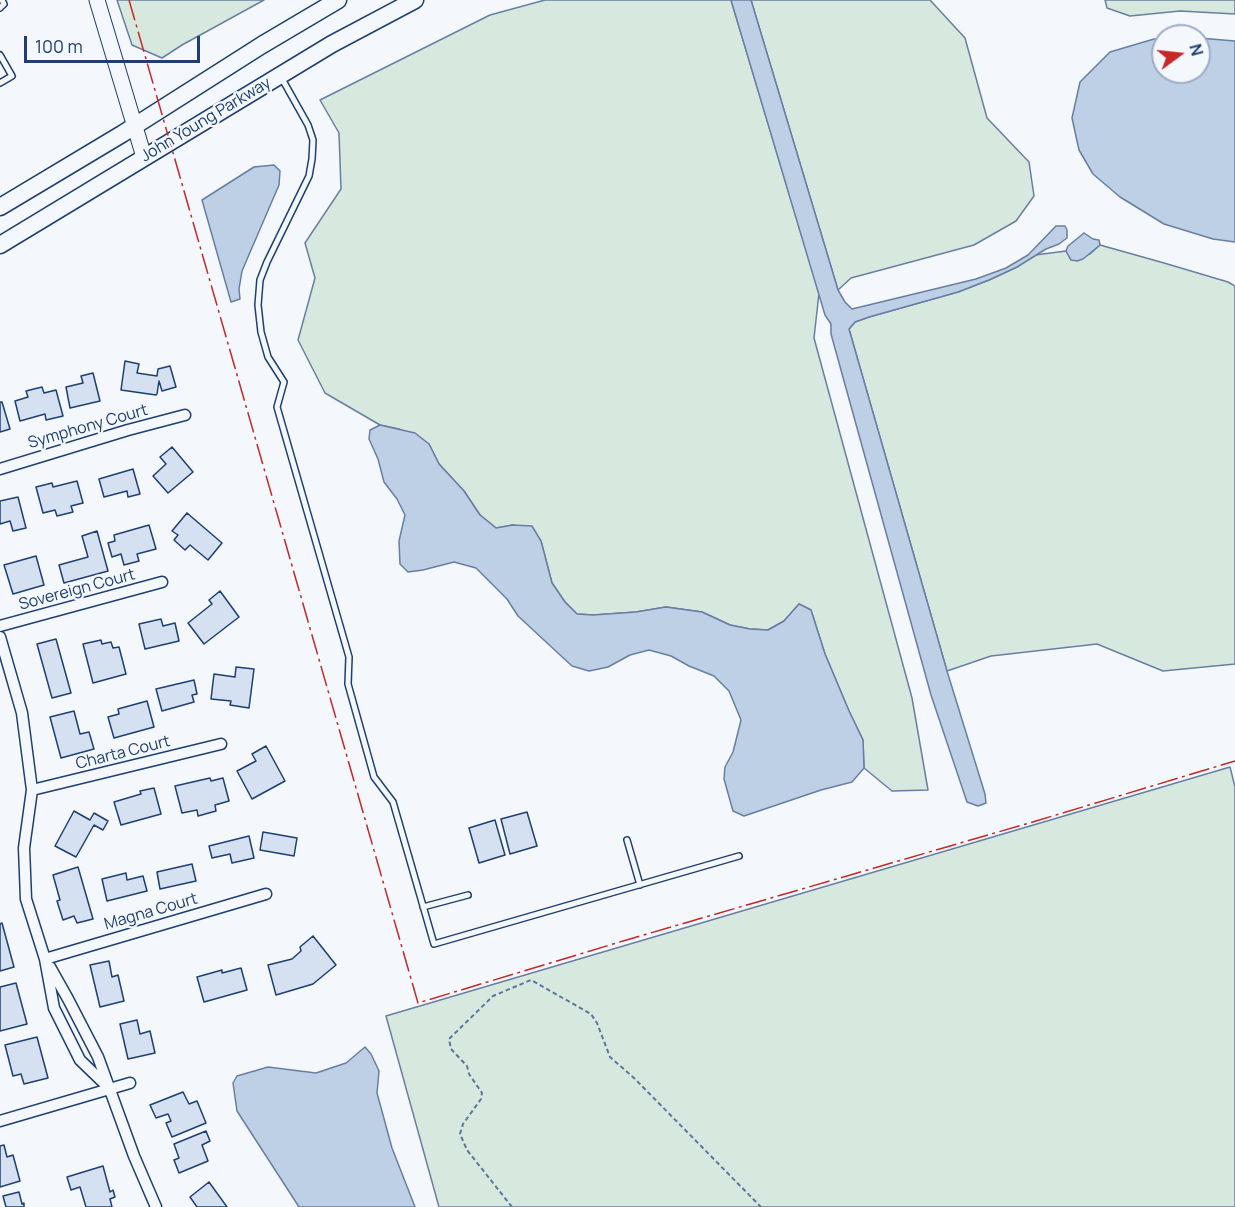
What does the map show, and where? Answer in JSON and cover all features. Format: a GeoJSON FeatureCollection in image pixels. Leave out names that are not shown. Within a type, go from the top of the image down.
{"type":"FeatureCollection","features":[{"type":"Feature","properties":{"kind":"main road","name":"John Young Parkway"},"geometry":{"type":"LineString","coordinates":[[0,207],[338,0]]}},
{"type":"Feature","properties":{"kind":"main road","name":"John Young Parkway"},"geometry":{"type":"LineString","coordinates":[[0,245],[332,44],[416,0]]}},
{"type":"Feature","properties":{"kind":"street"},"geometry":{"type":"LineString","coordinates":[[97,0],[144,157]]}},
{"type":"Feature","properties":{"kind":"street","name":"Symphony Court"},"geometry":{"type":"LineString","coordinates":[[0,469],[185,415]]}},
{"type":"Feature","properties":{"kind":"street","name":"Sovereign Court"},"geometry":{"type":"LineString","coordinates":[[0,626],[162,582]]}},
{"type":"Feature","properties":{"kind":"street"},"geometry":{"type":"LineString","coordinates":[[0,637],[22,713],[32,790],[24,848],[26,899],[45,958],[54,1008],[80,1060],[110,1089]]}},
{"type":"Feature","properties":{"kind":"street","name":"Charta Court"},"geometry":{"type":"LineString","coordinates":[[32,790],[221,744]]}},
{"type":"Feature","properties":{"kind":"street","name":"Magna Court"},"geometry":{"type":"LineString","coordinates":[[45,958],[266,894]]}},
{"type":"Feature","properties":{"kind":"street"},"geometry":{"type":"LineString","coordinates":[[45,958],[98,1057],[134,1156],[156,1207]]}},
{"type":"Feature","properties":{"kind":"street"},"geometry":{"type":"LineString","coordinates":[[0,1121],[130,1083]]}},
{"type":"Feature","properties":{"kind":"lane"},"geometry":{"type":"LineString","coordinates":[[0,8],[4,3],[2,0]]}},
{"type":"Feature","properties":{"kind":"lane"},"geometry":{"type":"LineString","coordinates":[[0,55],[12,76],[0,83]]}},
{"type":"Feature","properties":{"kind":"lane"},"geometry":{"type":"LineString","coordinates":[[280,76],[308,124],[313,140],[312,159],[309,176],[260,280],[258,305],[261,332],[268,357],[284,382],[277,407],[349,657],[348,684],[374,777],[393,802],[434,944],[739,856]]}},
{"type":"Feature","properties":{"kind":"lane"},"geometry":{"type":"LineString","coordinates":[[627,840],[640,885]]}},
{"type":"Feature","properties":{"kind":"lane"},"geometry":{"type":"LineString","coordinates":[[423,907],[468,895]]}},
{"type":"Feature","properties":{"kind":"path"},"geometry":{"type":"LineString","coordinates":[[512,1207],[467,1150],[460,1134],[463,1124],[481,1099],[482,1093],[469,1074],[467,1066],[451,1049],[449,1039],[493,996],[531,980],[591,1014],[597,1023],[610,1057],[634,1078],[761,1207]]}},
{"type":"Feature","properties":{"kind":"shaded area"},"geometry":{"type":"Polygon","coordinates":[[[117,0],[264,0],[162,58],[132,45],[117,0]]]}},
{"type":"Feature","properties":{"kind":"shaded area"},"geometry":{"type":"Polygon","coordinates":[[[545,0],[731,0],[819,293],[814,338],[912,698],[928,790],[892,791],[864,768],[863,740],[825,654],[811,610],[799,604],[784,621],[768,630],[730,625],[702,612],[666,607],[636,612],[577,614],[565,602],[552,583],[541,541],[513,525],[496,528],[480,515],[464,491],[439,464],[429,444],[399,429],[380,425],[325,393],[298,340],[315,278],[305,243],[341,189],[339,133],[320,100],[490,15],[545,0]]]}},
{"type":"Feature","properties":{"kind":"shaded area"},"geometry":{"type":"Polygon","coordinates":[[[751,0],[930,0],[965,38],[987,118],[1029,162],[1034,196],[1016,221],[974,245],[851,278],[838,290],[751,0]]]}},
{"type":"Feature","properties":{"kind":"shaded area"},"geometry":{"type":"Polygon","coordinates":[[[1105,0],[1235,0],[1235,14],[1180,11],[1130,16],[1107,8],[1105,0]]]}},
{"type":"Feature","properties":{"kind":"shaded area"},"geometry":{"type":"Polygon","coordinates":[[[1100,245],[1235,286],[1235,664],[1163,671],[1097,644],[991,656],[947,671],[849,329],[855,322],[869,317],[958,292],[989,280],[1017,267],[1035,255],[1066,251],[1071,260],[1090,254],[1100,245]]]}},
{"type":"Feature","properties":{"kind":"shaded area"},"geometry":{"type":"Polygon","coordinates":[[[1230,767],[1235,787],[1235,1207],[439,1207],[386,1016],[1230,767]]]}},
{"type":"Feature","properties":{"kind":"water"},"geometry":{"type":"Polygon","coordinates":[[[731,0],[751,0],[838,290],[852,309],[976,279],[1006,268],[1028,255],[1056,226],[1065,226],[1067,230],[1067,238],[1059,244],[989,280],[958,292],[869,317],[855,322],[849,329],[947,671],[985,794],[986,803],[978,806],[967,802],[931,695],[831,334],[831,324],[825,315],[731,0]]]}},
{"type":"Feature","properties":{"kind":"water"},"geometry":{"type":"Polygon","coordinates":[[[1211,39],[1235,41],[1235,242],[1213,239],[1164,224],[1120,197],[1093,174],[1079,150],[1072,118],[1080,82],[1110,52],[1151,40],[1151,84],[1211,84],[1211,39]]]}},
{"type":"Feature","properties":{"kind":"water"},"geometry":{"type":"Polygon","coordinates":[[[274,165],[280,171],[279,185],[242,271],[240,299],[231,302],[202,200],[254,167],[274,165]]]}},
{"type":"Feature","properties":{"kind":"water"},"geometry":{"type":"Polygon","coordinates":[[[1084,233],[1099,240],[1100,245],[1083,259],[1071,260],[1066,251],[1068,246],[1084,233]]]}},
{"type":"Feature","properties":{"kind":"water"},"geometry":{"type":"Polygon","coordinates":[[[380,425],[415,433],[429,444],[439,464],[464,491],[480,515],[496,528],[513,525],[532,526],[541,541],[552,583],[565,602],[577,614],[636,612],[666,607],[702,612],[730,625],[768,630],[784,621],[799,604],[811,610],[825,654],[863,740],[864,768],[852,782],[744,816],[733,811],[724,779],[725,767],[733,752],[741,720],[729,691],[714,676],[671,656],[649,650],[630,655],[608,667],[589,671],[572,666],[518,616],[507,599],[476,568],[454,562],[408,572],[400,564],[399,541],[405,515],[397,499],[384,482],[378,459],[369,439],[370,430],[380,425]]]}},
{"type":"Feature","properties":{"kind":"water"},"geometry":{"type":"Polygon","coordinates":[[[365,1047],[379,1071],[377,1093],[392,1148],[415,1207],[299,1207],[237,1111],[233,1083],[237,1076],[268,1067],[316,1073],[346,1063],[365,1047]]]}},
{"type":"Feature","properties":{"kind":"building"},"geometry":{"type":"Polygon","coordinates":[[[125,361],[139,364],[137,373],[157,376],[158,369],[170,366],[176,387],[162,391],[159,381],[156,395],[121,390],[125,361]]]}},
{"type":"Feature","properties":{"kind":"building"},"geometry":{"type":"Polygon","coordinates":[[[93,373],[100,401],[70,408],[66,387],[83,383],[81,376],[93,373]]]}},
{"type":"Feature","properties":{"kind":"building"},"geometry":{"type":"Polygon","coordinates":[[[42,387],[44,393],[56,390],[63,416],[46,420],[45,414],[20,421],[15,401],[28,397],[26,391],[42,387]]]}},
{"type":"Feature","properties":{"kind":"building"},"geometry":{"type":"Polygon","coordinates":[[[0,402],[2,402],[10,429],[0,432],[0,402]]]}},
{"type":"Feature","properties":{"kind":"building"},"geometry":{"type":"Polygon","coordinates":[[[172,447],[193,472],[168,493],[153,476],[166,464],[160,457],[172,447]]]}},
{"type":"Feature","properties":{"kind":"building"},"geometry":{"type":"Polygon","coordinates":[[[133,469],[140,494],[128,497],[127,491],[104,497],[99,479],[133,469]]]}},
{"type":"Feature","properties":{"kind":"building"},"geometry":{"type":"Polygon","coordinates":[[[77,481],[83,503],[71,506],[73,512],[57,516],[55,510],[43,513],[36,487],[52,483],[53,487],[77,481]]]}},
{"type":"Feature","properties":{"kind":"building"},"geometry":{"type":"Polygon","coordinates":[[[18,497],[26,528],[13,531],[10,521],[0,524],[0,501],[18,497]]]}},
{"type":"Feature","properties":{"kind":"building"},"geometry":{"type":"Polygon","coordinates":[[[187,513],[222,543],[208,560],[190,545],[185,550],[174,540],[178,535],[172,531],[187,513]]]}},
{"type":"Feature","properties":{"kind":"building"},"geometry":{"type":"Polygon","coordinates":[[[149,525],[156,549],[137,554],[139,561],[124,565],[121,554],[112,557],[108,543],[115,541],[114,535],[149,525]]]}},
{"type":"Feature","properties":{"kind":"building"},"geometry":{"type":"Polygon","coordinates":[[[97,531],[108,571],[64,583],[59,565],[88,557],[82,536],[97,531]]]}},
{"type":"Feature","properties":{"kind":"building"},"geometry":{"type":"Polygon","coordinates":[[[36,556],[44,585],[13,594],[4,565],[36,556]]]}},
{"type":"Feature","properties":{"kind":"building"},"geometry":{"type":"Polygon","coordinates":[[[220,591],[239,617],[204,644],[188,623],[212,604],[209,600],[220,591]]]}},
{"type":"Feature","properties":{"kind":"building"},"geometry":{"type":"Polygon","coordinates":[[[161,619],[163,626],[175,623],[179,641],[145,649],[139,624],[161,619]]]}},
{"type":"Feature","properties":{"kind":"building"},"geometry":{"type":"Polygon","coordinates":[[[56,639],[71,693],[52,698],[37,644],[56,639]]]}},
{"type":"Feature","properties":{"kind":"building"},"geometry":{"type":"Polygon","coordinates":[[[101,640],[102,644],[111,642],[113,648],[119,647],[126,674],[93,683],[83,644],[101,640]]]}},
{"type":"Feature","properties":{"kind":"building"},"geometry":{"type":"Polygon","coordinates":[[[236,667],[254,669],[249,708],[230,705],[231,701],[211,699],[214,674],[235,677],[236,667]]]}},
{"type":"Feature","properties":{"kind":"building"},"geometry":{"type":"Polygon","coordinates":[[[194,680],[197,694],[192,695],[194,702],[162,711],[156,689],[194,680]]]}},
{"type":"Feature","properties":{"kind":"building"},"geometry":{"type":"Polygon","coordinates":[[[147,701],[154,727],[114,738],[108,717],[119,714],[118,709],[147,701]]]}},
{"type":"Feature","properties":{"kind":"building"},"geometry":{"type":"Polygon","coordinates":[[[74,711],[80,734],[89,732],[94,749],[61,758],[50,717],[74,711]]]}},
{"type":"Feature","properties":{"kind":"building"},"geometry":{"type":"Polygon","coordinates":[[[266,746],[285,781],[252,799],[237,771],[256,761],[252,754],[266,746]]]}},
{"type":"Feature","properties":{"kind":"building"},"geometry":{"type":"Polygon","coordinates":[[[210,778],[211,781],[223,778],[229,801],[215,805],[216,811],[198,816],[197,810],[182,813],[175,786],[210,778]]]}},
{"type":"Feature","properties":{"kind":"building"},"geometry":{"type":"Polygon","coordinates":[[[154,788],[161,814],[121,825],[114,802],[154,788]]]}},
{"type":"Feature","properties":{"kind":"building"},"geometry":{"type":"Polygon","coordinates":[[[74,811],[90,820],[94,813],[108,821],[103,830],[94,825],[76,857],[55,846],[74,811]]]}},
{"type":"Feature","properties":{"kind":"building"},"geometry":{"type":"Polygon","coordinates":[[[527,812],[537,846],[510,854],[501,819],[527,812]]]}},
{"type":"Feature","properties":{"kind":"building"},"geometry":{"type":"Polygon","coordinates":[[[495,820],[505,855],[479,863],[469,828],[495,820]]]}},
{"type":"Feature","properties":{"kind":"building"},"geometry":{"type":"Polygon","coordinates":[[[263,832],[297,838],[294,856],[260,850],[263,832]]]}},
{"type":"Feature","properties":{"kind":"building"},"geometry":{"type":"Polygon","coordinates":[[[249,836],[254,858],[232,863],[230,854],[212,858],[209,846],[249,836]]]}},
{"type":"Feature","properties":{"kind":"building"},"geometry":{"type":"Polygon","coordinates":[[[192,864],[196,881],[160,889],[157,872],[192,864]]]}},
{"type":"Feature","properties":{"kind":"building"},"geometry":{"type":"Polygon","coordinates":[[[78,867],[93,919],[77,923],[74,916],[63,920],[53,875],[78,867]]]}},
{"type":"Feature","properties":{"kind":"building"},"geometry":{"type":"Polygon","coordinates":[[[126,873],[127,880],[143,876],[147,891],[107,901],[102,879],[126,873]]]}},
{"type":"Feature","properties":{"kind":"building"},"geometry":{"type":"Polygon","coordinates":[[[2,923],[14,967],[0,971],[0,924],[2,923]]]}},
{"type":"Feature","properties":{"kind":"building"},"geometry":{"type":"Polygon","coordinates":[[[313,936],[336,965],[313,984],[276,995],[268,965],[292,959],[301,951],[300,947],[313,936]]]}},
{"type":"Feature","properties":{"kind":"building"},"geometry":{"type":"Polygon","coordinates":[[[109,961],[112,977],[118,975],[124,1001],[100,1007],[90,965],[109,961]]]}},
{"type":"Feature","properties":{"kind":"building"},"geometry":{"type":"Polygon","coordinates":[[[241,968],[247,990],[204,1002],[197,977],[222,970],[222,973],[241,968]]]}},
{"type":"Feature","properties":{"kind":"building"},"geometry":{"type":"Polygon","coordinates":[[[16,983],[27,1024],[0,1031],[0,987],[16,983]]]}},
{"type":"Feature","properties":{"kind":"building"},"geometry":{"type":"Polygon","coordinates":[[[137,1020],[140,1034],[150,1031],[155,1053],[128,1059],[120,1024],[137,1020]]]}},
{"type":"Feature","properties":{"kind":"building"},"geometry":{"type":"Polygon","coordinates":[[[37,1037],[48,1078],[24,1084],[21,1074],[13,1076],[5,1045],[37,1037]]]}},
{"type":"Feature","properties":{"kind":"building"},"geometry":{"type":"Polygon","coordinates":[[[183,1092],[189,1104],[197,1101],[206,1123],[172,1137],[166,1123],[171,1121],[168,1114],[156,1118],[150,1105],[183,1092]]]}},
{"type":"Feature","properties":{"kind":"building"},"geometry":{"type":"Polygon","coordinates":[[[206,1131],[210,1141],[202,1145],[208,1161],[179,1173],[174,1160],[179,1158],[174,1144],[206,1131]]]}},
{"type":"Feature","properties":{"kind":"building"},"geometry":{"type":"Polygon","coordinates":[[[4,1145],[7,1157],[13,1155],[20,1181],[0,1187],[0,1146],[4,1145]]]}},
{"type":"Feature","properties":{"kind":"building"},"geometry":{"type":"Polygon","coordinates":[[[103,1166],[110,1192],[113,1190],[115,1197],[110,1199],[112,1207],[86,1207],[80,1187],[71,1190],[67,1177],[103,1166]]]}},
{"type":"Feature","properties":{"kind":"building"},"geometry":{"type":"Polygon","coordinates":[[[209,1182],[227,1207],[197,1207],[190,1197],[209,1182]]]}},
{"type":"Feature","properties":{"kind":"building"},"geometry":{"type":"Polygon","coordinates":[[[19,1192],[24,1207],[6,1207],[3,1196],[19,1192]]]}},
{"type":"Feature","properties":{"kind":"power"},"geometry":{"type":"LineString","coordinates":[[129,0],[418,1003],[1235,761]]}}]}
